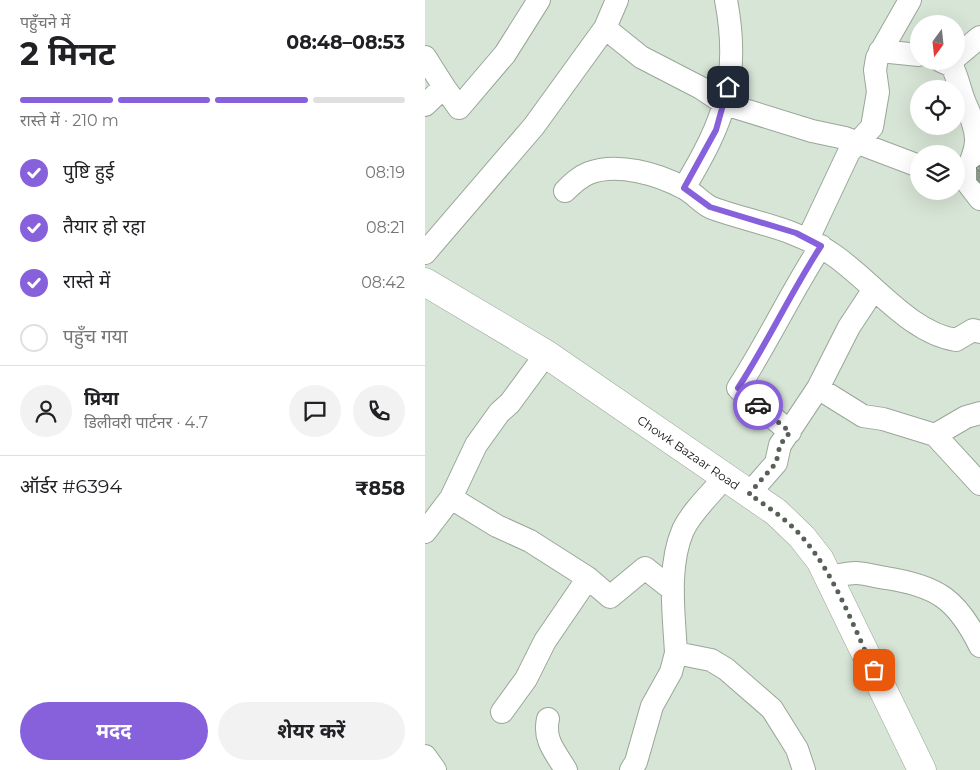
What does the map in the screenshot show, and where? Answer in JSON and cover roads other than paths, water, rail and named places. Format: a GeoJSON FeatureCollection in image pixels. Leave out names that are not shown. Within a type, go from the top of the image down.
{"type":"FeatureCollection","features":[{"type":"Feature","properties":{"kind":"main road","name":"Chowk Bazaar Road"},"geometry":{"type":"LineString","coordinates":[[425,282],[546,354],[776,512],[802,536],[820,560],[829,577],[922,770]]}},
{"type":"Feature","properties":{"kind":"street"},"geometry":{"type":"LineString","coordinates":[[425,57],[459,108],[505,54],[539,0]]}},
{"type":"Feature","properties":{"kind":"street"},"geometry":{"type":"LineString","coordinates":[[425,253],[534,126],[605,28],[617,0]]}},
{"type":"Feature","properties":{"kind":"street"},"geometry":{"type":"LineString","coordinates":[[684,188],[716,130],[725,104],[732,70],[726,0]]}},
{"type":"Feature","properties":{"kind":"street"},"geometry":{"type":"LineString","coordinates":[[790,432],[738,388],[756,361],[799,278],[849,152],[871,127],[876,112],[875,70],[880,51],[910,0]]}},
{"type":"Feature","properties":{"kind":"street"},"geometry":{"type":"LineString","coordinates":[[605,28],[641,57],[701,88],[725,104],[812,131],[845,138],[856,144],[910,163]]}},
{"type":"Feature","properties":{"kind":"street"},"geometry":{"type":"LineString","coordinates":[[965,49],[980,37]]}},
{"type":"Feature","properties":{"kind":"street"},"geometry":{"type":"LineString","coordinates":[[880,51],[910,54]]}},
{"type":"Feature","properties":{"kind":"street"},"geometry":{"type":"LineString","coordinates":[[954,70],[964,101],[976,125],[980,148],[975,162],[965,172]]}},
{"type":"Feature","properties":{"kind":"street"},"geometry":{"type":"LineString","coordinates":[[425,105],[444,87]]}},
{"type":"Feature","properties":{"kind":"street"},"geometry":{"type":"LineString","coordinates":[[565,191],[579,178],[590,172],[604,170],[647,173],[684,188],[710,207],[814,243],[852,269],[906,315],[935,334],[956,340],[973,330],[980,332]]}},
{"type":"Feature","properties":{"kind":"street"},"geometry":{"type":"LineString","coordinates":[[965,182],[980,199]]}},
{"type":"Feature","properties":{"kind":"street"},"geometry":{"type":"LineString","coordinates":[[749,494],[776,463],[780,445],[818,388],[849,327],[874,289]]}},
{"type":"Feature","properties":{"kind":"street"},"geometry":{"type":"LineString","coordinates":[[425,532],[451,498],[476,445],[499,413],[511,404],[546,354]]}},
{"type":"Feature","properties":{"kind":"street"},"geometry":{"type":"LineString","coordinates":[[818,388],[863,416],[883,418],[935,434],[980,484]]}},
{"type":"Feature","properties":{"kind":"street"},"geometry":{"type":"LineString","coordinates":[[935,434],[967,417],[980,413]]}},
{"type":"Feature","properties":{"kind":"street"},"geometry":{"type":"LineString","coordinates":[[631,770],[636,762],[652,706],[671,672],[676,653],[673,590],[678,548],[684,529],[724,478]]}},
{"type":"Feature","properties":{"kind":"street"},"geometry":{"type":"LineString","coordinates":[[451,498],[497,526],[530,541],[588,578],[611,597],[645,568],[673,590]]}},
{"type":"Feature","properties":{"kind":"street"},"geometry":{"type":"LineString","coordinates":[[829,577],[857,573],[909,582],[933,591],[950,602],[968,621],[980,646]]}},
{"type":"Feature","properties":{"kind":"street"},"geometry":{"type":"LineString","coordinates":[[502,712],[526,679],[545,640],[588,578]]}},
{"type":"Feature","properties":{"kind":"street"},"geometry":{"type":"LineString","coordinates":[[676,653],[711,660],[726,668],[772,709],[797,749],[804,770]]}},
{"type":"Feature","properties":{"kind":"street"},"geometry":{"type":"LineString","coordinates":[[548,719],[546,728],[548,742],[566,770]]}},
{"type":"Feature","properties":{"kind":"street"},"geometry":{"type":"LineString","coordinates":[[425,756],[435,770]]}}]}
